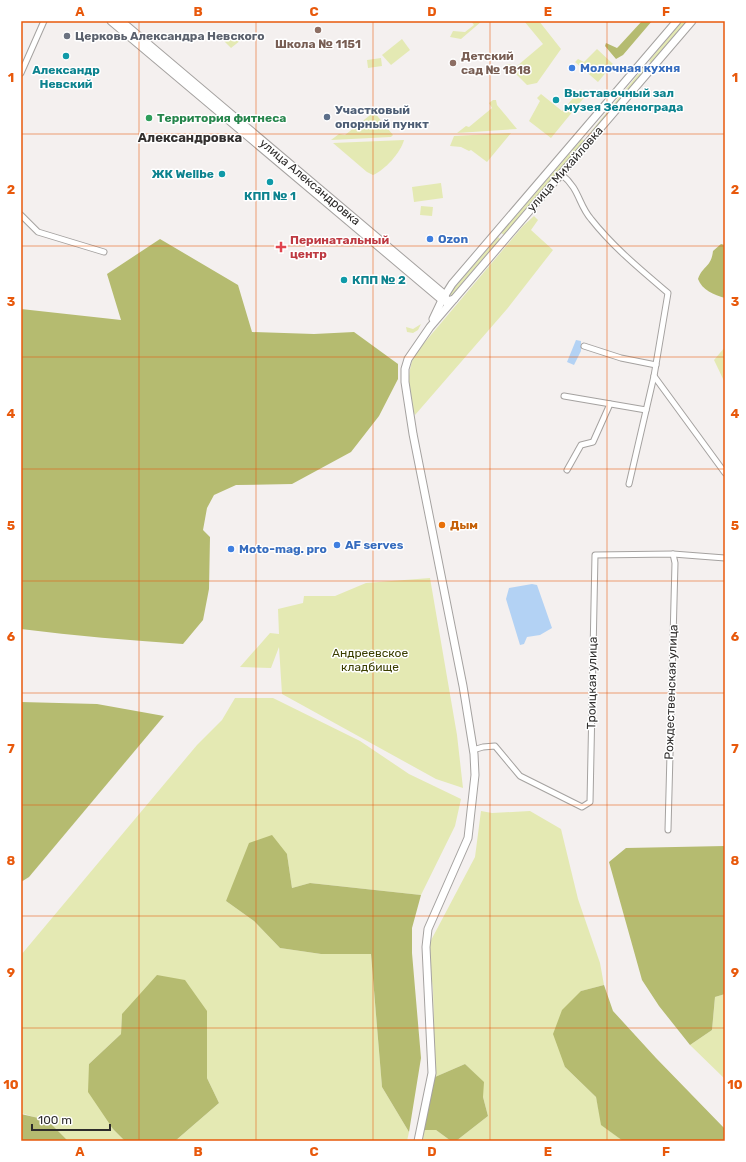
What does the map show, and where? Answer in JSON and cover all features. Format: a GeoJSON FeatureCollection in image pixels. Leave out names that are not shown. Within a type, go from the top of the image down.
{"type":"FeatureCollection","features":[{"type":"Feature","properties":{"kind":"main road","name":"улица Александровка"},"geometry":{"type":"LineString","coordinates":[[111,21],[447,300]]}},
{"type":"Feature","properties":{"kind":"main road","name":"улица Александровка"},"geometry":{"type":"LineString","coordinates":[[121,21],[431,287]]}},
{"type":"Feature","properties":{"kind":"main road","name":"улица Михайловка"},"geometry":{"type":"LineString","coordinates":[[447,300],[452,284],[676,21]]}},
{"type":"Feature","properties":{"kind":"main road","name":"улица Михайловка"},"geometry":{"type":"LineString","coordinates":[[447,300],[561,174],[692,21]]}},
{"type":"Feature","properties":{"kind":"main road"},"geometry":{"type":"LineString","coordinates":[[436,312],[435,298],[431,287],[446,287],[452,284]]}},
{"type":"Feature","properties":{"kind":"main road"},"geometry":{"type":"LineString","coordinates":[[430,327],[436,312],[447,300]]}},
{"type":"Feature","properties":{"kind":"main road"},"geometry":{"type":"LineString","coordinates":[[418,1141],[432,1072],[426,947],[428,929],[468,838],[475,775],[473,750],[460,674],[413,434],[405,382],[405,369],[408,358],[447,300]]}},
{"type":"Feature","properties":{"kind":"street"},"geometry":{"type":"LineString","coordinates":[[21,73],[44,21]]}},
{"type":"Feature","properties":{"kind":"street"},"geometry":{"type":"LineString","coordinates":[[642,62],[647,62],[651,69]]}},
{"type":"Feature","properties":{"kind":"street"},"geometry":{"type":"LineString","coordinates":[[582,132],[584,136],[590,139]]}},
{"type":"Feature","properties":{"kind":"street"},"geometry":{"type":"LineString","coordinates":[[561,174],[569,180],[579,195],[590,219],[624,255],[668,293],[654,376],[629,484]]}},
{"type":"Feature","properties":{"kind":"street"},"geometry":{"type":"LineString","coordinates":[[21,215],[38,232],[104,252]]}},
{"type":"Feature","properties":{"kind":"street"},"geometry":{"type":"LineString","coordinates":[[584,346],[621,358],[656,365]]}},
{"type":"Feature","properties":{"kind":"street"},"geometry":{"type":"LineString","coordinates":[[654,376],[725,473]]}},
{"type":"Feature","properties":{"kind":"street"},"geometry":{"type":"LineString","coordinates":[[564,396],[646,410]]}},
{"type":"Feature","properties":{"kind":"street"},"geometry":{"type":"LineString","coordinates":[[567,470],[581,445],[593,442],[610,404]]}},
{"type":"Feature","properties":{"kind":"street","name":"Троицкая улица"},"geometry":{"type":"LineString","coordinates":[[473,750],[495,746],[520,776],[582,807],[590,802],[595,555],[673,554],[725,558]]}},
{"type":"Feature","properties":{"kind":"street","name":"Рождественская улица"},"geometry":{"type":"LineString","coordinates":[[668,830],[675,563],[673,554]]}},
{"type":"Feature","properties":{"kind":"green space"},"geometry":{"type":"Polygon","coordinates":[[[471,21],[482,21],[461,39],[450,37],[453,31],[465,32],[474,25],[471,21]]]}},
{"type":"Feature","properties":{"kind":"green space"},"geometry":{"type":"Polygon","coordinates":[[[524,21],[539,21],[561,49],[537,83],[527,85],[506,64],[517,66],[543,44],[524,21]]]}},
{"type":"Feature","properties":{"kind":"green space"},"geometry":{"type":"Polygon","coordinates":[[[642,21],[652,21],[623,55],[616,59],[605,46],[606,43],[617,48],[642,21]]]}},
{"type":"Feature","properties":{"kind":"green space"},"geometry":{"type":"Polygon","coordinates":[[[682,21],[687,21],[651,63],[649,61],[682,21]]]}},
{"type":"Feature","properties":{"kind":"green space"},"geometry":{"type":"Polygon","coordinates":[[[234,33],[241,40],[231,48],[224,41],[234,33]]]}},
{"type":"Feature","properties":{"kind":"green space"},"geometry":{"type":"Polygon","coordinates":[[[402,39],[410,50],[391,65],[382,55],[402,39]]]}},
{"type":"Feature","properties":{"kind":"green space"},"geometry":{"type":"Polygon","coordinates":[[[597,49],[613,64],[598,82],[575,62],[578,59],[584,62],[597,49]]]}},
{"type":"Feature","properties":{"kind":"green space"},"geometry":{"type":"Polygon","coordinates":[[[381,58],[382,66],[368,68],[367,60],[381,58]]]}},
{"type":"Feature","properties":{"kind":"green space"},"geometry":{"type":"Polygon","coordinates":[[[645,66],[647,68],[590,136],[588,135],[645,66]]]}},
{"type":"Feature","properties":{"kind":"green space"},"geometry":{"type":"Polygon","coordinates":[[[581,89],[587,94],[551,138],[529,121],[540,101],[537,98],[541,94],[562,111],[581,89]]]}},
{"type":"Feature","properties":{"kind":"green space"},"geometry":{"type":"Polygon","coordinates":[[[496,100],[497,105],[517,129],[457,133],[466,126],[469,127],[492,108],[489,103],[496,100]]]}},
{"type":"Feature","properties":{"kind":"green space"},"geometry":{"type":"Polygon","coordinates":[[[374,112],[393,135],[391,137],[331,140],[339,134],[345,135],[374,112]]]}},
{"type":"Feature","properties":{"kind":"green space"},"geometry":{"type":"Polygon","coordinates":[[[511,133],[487,162],[471,150],[469,151],[461,147],[450,146],[454,136],[511,133]]]}},
{"type":"Feature","properties":{"kind":"green space"},"geometry":{"type":"Polygon","coordinates":[[[582,139],[585,141],[504,235],[501,233],[582,139]]]}},
{"type":"Feature","properties":{"kind":"green space"},"geometry":{"type":"Polygon","coordinates":[[[404,140],[400,150],[392,160],[378,173],[373,175],[367,172],[333,143],[404,140]]]}},
{"type":"Feature","properties":{"kind":"green space"},"geometry":{"type":"Polygon","coordinates":[[[441,183],[443,198],[414,202],[412,187],[441,183]]]}},
{"type":"Feature","properties":{"kind":"green space"},"geometry":{"type":"Polygon","coordinates":[[[421,206],[433,207],[432,216],[420,215],[421,206]]]}},
{"type":"Feature","properties":{"kind":"green space"},"geometry":{"type":"Polygon","coordinates":[[[534,216],[538,220],[531,230],[553,250],[507,309],[415,415],[410,400],[408,385],[414,355],[523,226],[534,216]]]}},
{"type":"Feature","properties":{"kind":"green space"},"geometry":{"type":"Polygon","coordinates":[[[498,237],[500,239],[451,296],[450,293],[498,237]]]}},
{"type":"Feature","properties":{"kind":"green space"},"geometry":{"type":"Polygon","coordinates":[[[160,239],[238,285],[252,332],[314,334],[354,332],[398,364],[398,379],[379,416],[351,452],[292,484],[236,485],[214,495],[207,508],[203,530],[210,537],[209,589],[203,620],[183,644],[82,636],[21,629],[21,309],[121,320],[107,274],[160,239]]]}},
{"type":"Feature","properties":{"kind":"green space"},"geometry":{"type":"Polygon","coordinates":[[[721,244],[725,245],[725,298],[709,292],[702,286],[698,279],[702,271],[711,261],[713,251],[721,244]]]}},
{"type":"Feature","properties":{"kind":"green space"},"geometry":{"type":"Polygon","coordinates":[[[421,324],[418,330],[413,333],[407,332],[406,327],[413,329],[421,324]]]}},
{"type":"Feature","properties":{"kind":"green space"},"geometry":{"type":"Polygon","coordinates":[[[725,347],[725,383],[714,360],[725,347]]]}},
{"type":"Feature","properties":{"kind":"green space","name":"Андреевское кладбище"},"geometry":{"type":"Polygon","coordinates":[[[430,578],[457,735],[463,788],[436,779],[282,694],[279,647],[271,668],[240,667],[270,633],[279,634],[278,609],[303,603],[304,596],[335,596],[366,583],[430,578]]]}},
{"type":"Feature","properties":{"kind":"green space"},"geometry":{"type":"Polygon","coordinates":[[[235,698],[273,698],[360,741],[409,774],[461,799],[455,826],[421,895],[310,883],[292,888],[287,854],[226,901],[254,921],[280,948],[321,954],[371,954],[382,1087],[409,1132],[407,1141],[175,1141],[219,1103],[207,1078],[207,1011],[122,1014],[121,1034],[89,1064],[113,1129],[125,1141],[68,1141],[47,1121],[21,1113],[21,955],[197,745],[222,720],[235,698]]]}},
{"type":"Feature","properties":{"kind":"green space"},"geometry":{"type":"Polygon","coordinates":[[[21,702],[97,704],[164,716],[29,877],[21,882],[21,702]]]}},
{"type":"Feature","properties":{"kind":"green space"},"geometry":{"type":"Polygon","coordinates":[[[481,811],[492,813],[530,811],[561,829],[578,899],[600,963],[604,985],[581,991],[565,1067],[596,1097],[602,1125],[623,1141],[456,1141],[488,1116],[483,1097],[483,1082],[465,1064],[435,1077],[433,990],[428,946],[475,857],[481,811]]]}},
{"type":"Feature","properties":{"kind":"green space"},"geometry":{"type":"Polygon","coordinates":[[[272,835],[287,854],[292,888],[310,883],[421,895],[412,928],[412,953],[421,1058],[409,1132],[382,1087],[371,954],[321,954],[280,948],[254,921],[226,901],[249,843],[272,835]]]}},
{"type":"Feature","properties":{"kind":"green space"},"geometry":{"type":"Polygon","coordinates":[[[725,846],[725,994],[715,997],[712,1030],[690,1045],[659,1006],[642,980],[609,862],[626,848],[725,846]]]}},
{"type":"Feature","properties":{"kind":"green space"},"geometry":{"type":"Polygon","coordinates":[[[157,975],[185,980],[207,1011],[207,1078],[219,1103],[175,1141],[125,1141],[113,1129],[88,1092],[89,1064],[121,1034],[122,1014],[157,975]]]}},
{"type":"Feature","properties":{"kind":"green space"},"geometry":{"type":"Polygon","coordinates":[[[604,985],[613,1011],[725,1129],[725,1141],[623,1141],[601,1125],[596,1097],[565,1067],[553,1034],[562,1010],[581,991],[604,985]]]}},
{"type":"Feature","properties":{"kind":"green space"},"geometry":{"type":"Polygon","coordinates":[[[725,994],[725,1079],[690,1045],[712,1030],[715,997],[725,994]]]}},
{"type":"Feature","properties":{"kind":"green space"},"geometry":{"type":"Polygon","coordinates":[[[465,1064],[484,1082],[483,1097],[488,1116],[456,1141],[451,1141],[436,1130],[423,1130],[435,1077],[465,1064]]]}},
{"type":"Feature","properties":{"kind":"green space"},"geometry":{"type":"Polygon","coordinates":[[[21,1114],[47,1120],[68,1141],[21,1141],[21,1114]]]}},
{"type":"Feature","properties":{"kind":"green space"},"geometry":{"type":"Polygon","coordinates":[[[423,1130],[436,1130],[451,1141],[420,1141],[423,1130]]]}},
{"type":"Feature","properties":{"kind":"water"},"geometry":{"type":"Polygon","coordinates":[[[576,340],[581,341],[581,351],[574,365],[567,362],[576,340]]]}},
{"type":"Feature","properties":{"kind":"water"},"geometry":{"type":"Polygon","coordinates":[[[532,584],[537,585],[552,628],[540,635],[527,637],[524,644],[520,645],[506,599],[509,588],[532,584]]]}},
{"type":"Feature","properties":{"kind":"place","name":"Школа № 1151"},"geometry":{"type":"Point","coordinates":[318,30]}},
{"type":"Feature","properties":{"kind":"place","name":"Церковь Александра Невского"},"geometry":{"type":"Point","coordinates":[67,36]}},
{"type":"Feature","properties":{"kind":"place","name":"Александр Невский"},"geometry":{"type":"Point","coordinates":[66,56]}},
{"type":"Feature","properties":{"kind":"place","name":"Детский сад № 1818"},"geometry":{"type":"Point","coordinates":[453,63]}},
{"type":"Feature","properties":{"kind":"place","name":"Молочная кухня"},"geometry":{"type":"Point","coordinates":[572,68]}},
{"type":"Feature","properties":{"kind":"place","name":"Выставочный зал музея Зеленограда"},"geometry":{"type":"Point","coordinates":[556,100]}},
{"type":"Feature","properties":{"kind":"place","name":"Участковый опорный пункт"},"geometry":{"type":"Point","coordinates":[327,117]}},
{"type":"Feature","properties":{"kind":"place","name":"Территория фитнеса"},"geometry":{"type":"Point","coordinates":[149,118]}},
{"type":"Feature","properties":{"kind":"place","name":"ЖК Wellbe"},"geometry":{"type":"Point","coordinates":[222,174]}},
{"type":"Feature","properties":{"kind":"place","name":"КПП № 1"},"geometry":{"type":"Point","coordinates":[270,182]}},
{"type":"Feature","properties":{"kind":"place","name":"Ozon"},"geometry":{"type":"Point","coordinates":[430,239]}},
{"type":"Feature","properties":{"kind":"place","name":"Перинатальный центр"},"geometry":{"type":"Point","coordinates":[281,247]}},
{"type":"Feature","properties":{"kind":"place","name":"КПП № 2"},"geometry":{"type":"Point","coordinates":[344,280]}},
{"type":"Feature","properties":{"kind":"place","name":"Дым"},"geometry":{"type":"Point","coordinates":[442,525]}},
{"type":"Feature","properties":{"kind":"place","name":"AF serves"},"geometry":{"type":"Point","coordinates":[337,545]}},
{"type":"Feature","properties":{"kind":"place","name":"Moto-mag. pro"},"geometry":{"type":"Point","coordinates":[231,549]}},
{"type":"Feature","properties":{"kind":"district","name":"Александровка"},"geometry":{"type":"Point","coordinates":[190,137]}}]}
